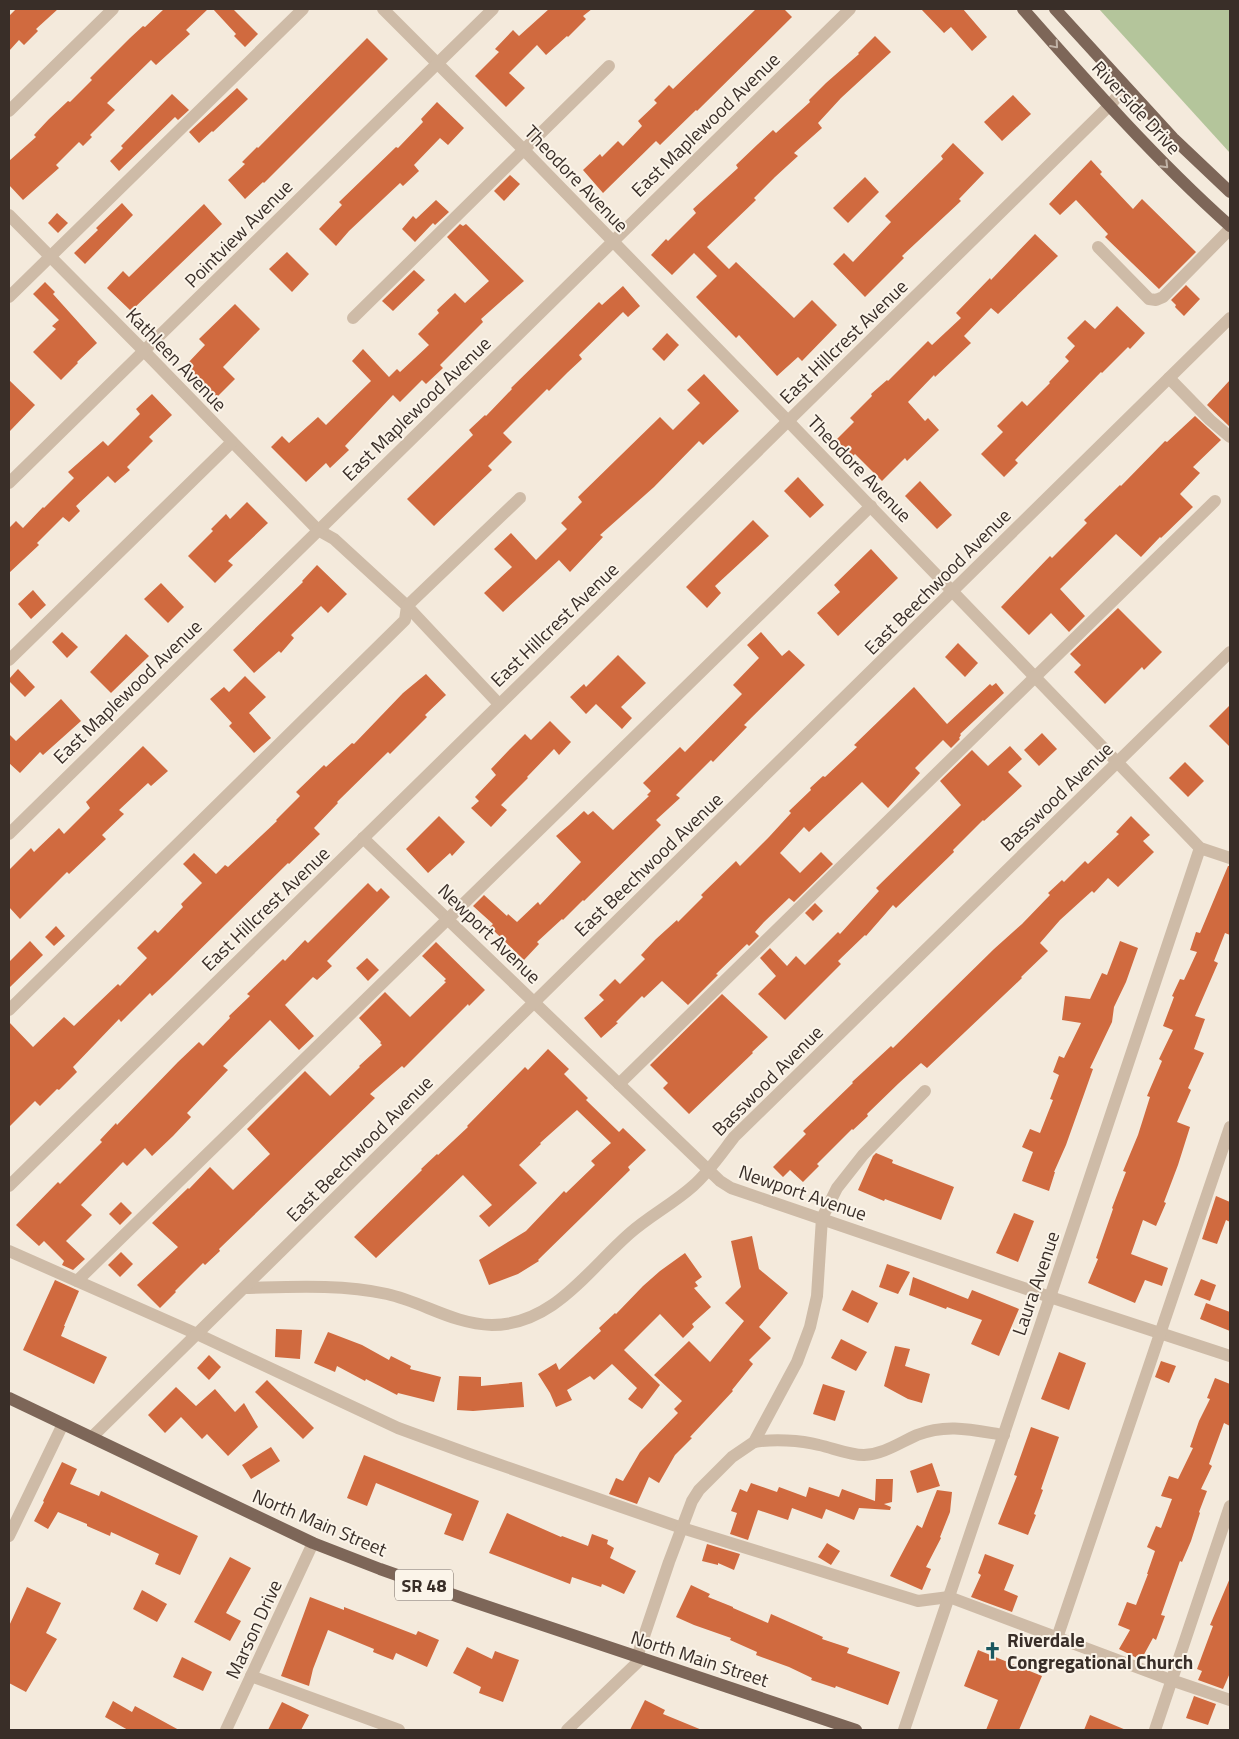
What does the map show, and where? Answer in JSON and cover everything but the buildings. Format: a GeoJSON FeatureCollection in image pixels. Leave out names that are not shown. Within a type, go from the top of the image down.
{"type":"FeatureCollection","features":[{"type":"Feature","properties":{"kind":"main road","name":"Riverside Drive"},"geometry":{"type":"LineString","coordinates":[[1023,9],[1165,166],[1230,227]]}},
{"type":"Feature","properties":{"kind":"main road","name":"Riverside Drive"},"geometry":{"type":"LineString","coordinates":[[1055,9],[1172,138],[1230,192]]}},
{"type":"Feature","properties":{"kind":"main road","name":"North Main Street"},"geometry":{"type":"LineString","coordinates":[[9,1398],[313,1543],[380,1569],[856,1730]]}},
{"type":"Feature","properties":{"kind":"street"},"geometry":{"type":"LineString","coordinates":[[9,111],[113,9]]}},
{"type":"Feature","properties":{"kind":"street"},"geometry":{"type":"LineString","coordinates":[[9,297],[303,9]]}},
{"type":"Feature","properties":{"kind":"street","name":"Theodore Avenue"},"geometry":{"type":"LineString","coordinates":[[383,9],[524,150],[954,591],[1200,848],[1230,858]]}},
{"type":"Feature","properties":{"kind":"street","name":"Pointview Avenue"},"geometry":{"type":"LineString","coordinates":[[9,483],[493,9]]}},
{"type":"Feature","properties":{"kind":"street","name":"East Maplewood Avenue"},"geometry":{"type":"LineString","coordinates":[[9,834],[850,9]]}},
{"type":"Feature","properties":{"kind":"street"},"geometry":{"type":"LineString","coordinates":[[353,318],[609,66]]}},
{"type":"Feature","properties":{"kind":"street","name":"East Hillcrest Avenue"},"geometry":{"type":"LineString","coordinates":[[9,1186],[1109,106],[1125,88]]}},
{"type":"Feature","properties":{"kind":"street","name":"Kathleen Avenue"},"geometry":{"type":"LineString","coordinates":[[9,215],[318,530],[334,538],[407,606],[499,704]]}},
{"type":"Feature","properties":{"kind":"street"},"geometry":{"type":"LineString","coordinates":[[1098,247],[1149,299],[1156,300],[1163,297],[1230,227]]}},
{"type":"Feature","properties":{"kind":"street","name":"East Beechwood Avenue"},"geometry":{"type":"LineString","coordinates":[[92,1437],[1230,318]]}},
{"type":"Feature","properties":{"kind":"street"},"geometry":{"type":"LineString","coordinates":[[1170,378],[1210,420],[1230,437]]}},
{"type":"Feature","properties":{"kind":"street"},"geometry":{"type":"LineString","coordinates":[[9,660],[232,442]]}},
{"type":"Feature","properties":{"kind":"street"},"geometry":{"type":"LineString","coordinates":[[9,1010],[404,620],[407,606],[520,498]]}},
{"type":"Feature","properties":{"kind":"street"},"geometry":{"type":"LineString","coordinates":[[619,1084],[1216,501]]}},
{"type":"Feature","properties":{"kind":"street"},"geometry":{"type":"LineString","coordinates":[[77,1281],[871,506]]}},
{"type":"Feature","properties":{"kind":"street","name":"Basswood Avenue"},"geometry":{"type":"LineString","coordinates":[[244,1288],[314,1287],[388,1294],[461,1321],[493,1325],[528,1318],[554,1305],[569,1293],[628,1234],[652,1214],[688,1190],[708,1170],[734,1137],[1230,652]]}},
{"type":"Feature","properties":{"kind":"street","name":"Newport Avenue"},"geometry":{"type":"LineString","coordinates":[[363,838],[708,1170],[731,1188],[1050,1297],[1230,1356]]}},
{"type":"Feature","properties":{"kind":"street","name":"Laura Avenue"},"geometry":{"type":"LineString","coordinates":[[904,1730],[1200,848]]}},
{"type":"Feature","properties":{"kind":"street"},"geometry":{"type":"LineString","coordinates":[[567,1730],[639,1658],[692,1502],[700,1490],[732,1457],[754,1442],[796,1362],[810,1327],[817,1296],[822,1218],[837,1188],[863,1155],[925,1090]]}},
{"type":"Feature","properties":{"kind":"street"},"geometry":{"type":"LineString","coordinates":[[1057,1638],[1230,1127]]}},
{"type":"Feature","properties":{"kind":"street"},"geometry":{"type":"LineString","coordinates":[[9,1251],[197,1334],[398,1428],[468,1454],[682,1528],[918,1601],[949,1597],[1171,1680],[1230,1700]]}},
{"type":"Feature","properties":{"kind":"street"},"geometry":{"type":"LineString","coordinates":[[9,1536],[63,1424]]}},
{"type":"Feature","properties":{"kind":"street"},"geometry":{"type":"LineString","coordinates":[[754,1442],[780,1440],[817,1444],[863,1455],[893,1448],[918,1435],[937,1429],[956,1427],[1004,1435]]}},
{"type":"Feature","properties":{"kind":"street"},"geometry":{"type":"LineString","coordinates":[[1154,1730],[1230,1506]]}},
{"type":"Feature","properties":{"kind":"street","name":"Marson Drive"},"geometry":{"type":"LineString","coordinates":[[226,1730],[313,1543]]}},
{"type":"Feature","properties":{"kind":"street"},"geometry":{"type":"LineString","coordinates":[[251,1676],[399,1730]]}},
{"type":"Feature","properties":{"kind":"green space"},"geometry":{"type":"Polygon","coordinates":[[[1099,9],[1230,9],[1230,153],[1099,9]]]}},
{"type":"Feature","properties":{"kind":"place","name":"Riverdale Congregational Church"},"geometry":{"type":"Point","coordinates":[993,1650]}}]}
